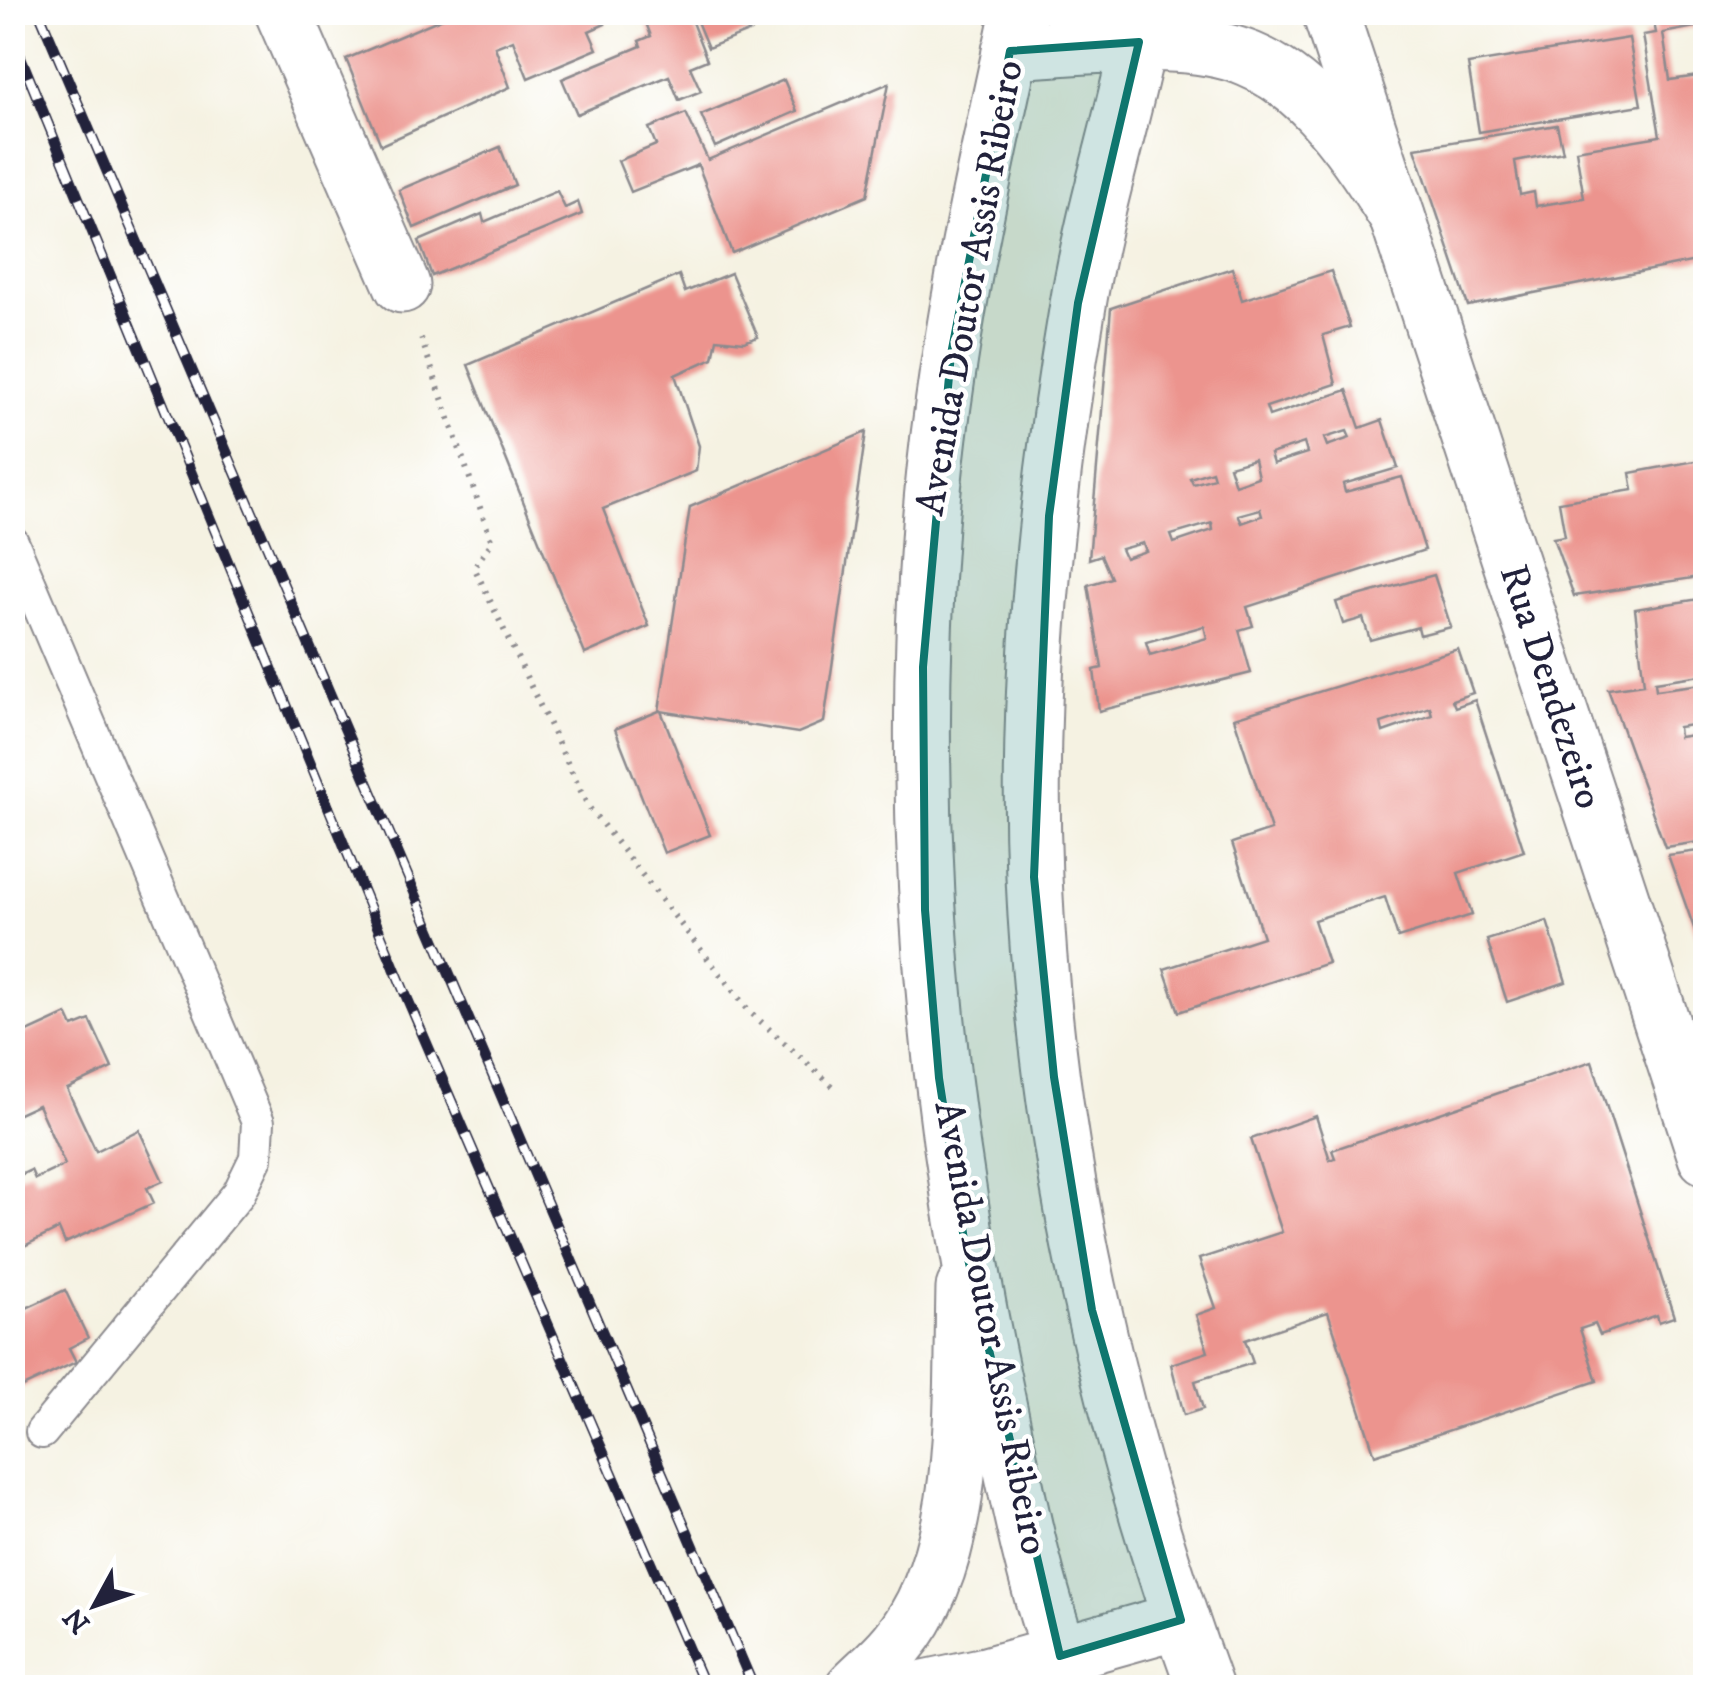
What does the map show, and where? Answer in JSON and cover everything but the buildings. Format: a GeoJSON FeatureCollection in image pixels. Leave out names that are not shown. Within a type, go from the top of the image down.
{"type":"FeatureCollection","features":[{"type":"Feature","properties":{"kind":"main road"},"geometry":{"type":"LineString","coordinates":[[283,12],[402,285]]}},
{"type":"Feature","properties":{"kind":"main road"},"geometry":{"type":"LineString","coordinates":[[1330,12],[1397,217]]}},
{"type":"Feature","properties":{"kind":"main road"},"geometry":{"type":"LineString","coordinates":[[1015,32],[1142,27],[1259,61],[1306,94],[1354,147],[1397,217]]}},
{"type":"Feature","properties":{"kind":"main road"},"geometry":{"type":"LineString","coordinates":[[1142,27],[1078,302],[1049,516],[1036,706],[1034,877],[1054,1078],[1092,1310],[1181,1620],[1205,1688]]}},
{"type":"Feature","properties":{"kind":"main road","name":"Avenida Doutor Assis Ribeiro"},"geometry":{"type":"LineString","coordinates":[[1015,32],[951,354],[930,523],[923,667],[925,910],[940,1078],[965,1246],[1010,1463],[1066,1672]]}},
{"type":"Feature","properties":{"kind":"main road","name":"Rua Dendezeiro"},"geometry":{"type":"LineString","coordinates":[[1397,217],[1706,1157]]}},
{"type":"Feature","properties":{"kind":"main road"},"geometry":{"type":"LineString","coordinates":[[853,1688],[898,1643],[912,1622],[946,1540],[959,1426],[965,1246]]}},
{"type":"Feature","properties":{"kind":"main road"},"geometry":{"type":"LineString","coordinates":[[925,1688],[1066,1672],[1181,1620]]}},
{"type":"Feature","properties":{"kind":"lane"},"geometry":{"type":"LineString","coordinates":[[14,548],[258,1122],[256,1158],[240,1193],[42,1432]]}},
{"type":"Feature","properties":{"kind":"path"},"geometry":{"type":"LineString","coordinates":[[402,285],[492,542],[474,566],[588,806],[749,1011],[838,1091]]}},
{"type":"Feature","properties":{"kind":"highlighted area"},"geometry":{"type":"Polygon","coordinates":[[[1139,42],[1078,303],[1049,516],[1034,877],[1054,1077],[1092,1310],[1181,1620],[1060,1656],[965,1246],[939,1078],[925,910],[923,667],[951,354],[1010,51],[1139,42]]]}},
{"type":"Feature","properties":{"kind":"railway"},"geometry":{"type":"LineString","coordinates":[[39,12],[754,1688]]}},
{"type":"Feature","properties":{"kind":"railway"},"geometry":{"type":"LineString","coordinates":[[12,36],[404,991],[705,1688]]}}]}
